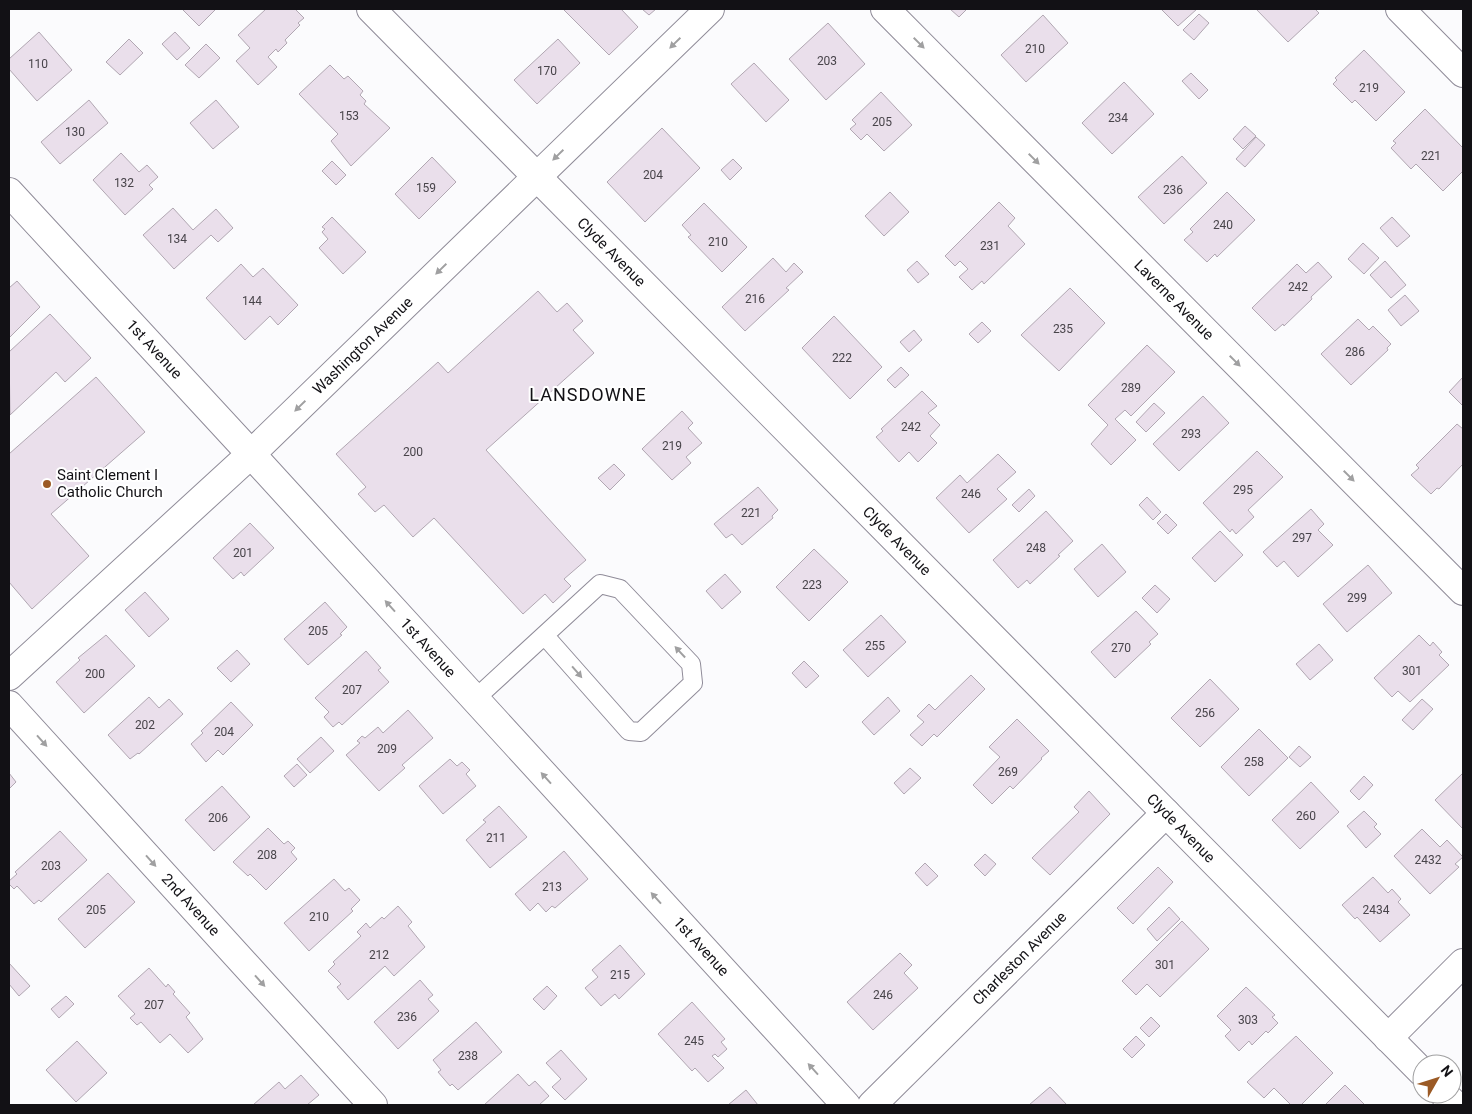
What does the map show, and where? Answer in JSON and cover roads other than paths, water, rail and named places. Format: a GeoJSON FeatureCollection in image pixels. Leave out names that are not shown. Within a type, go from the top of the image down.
{"type":"FeatureCollection","features":[{"type":"Feature","properties":{"kind":"street","name":"Clyde Avenue"},"geometry":{"type":"LineString","coordinates":[[371,9],[1412,1062]]}},
{"type":"Feature","properties":{"kind":"street","name":"Washington Avenue"},"geometry":{"type":"LineString","coordinates":[[9,676],[251,454],[710,9]]}},
{"type":"Feature","properties":{"kind":"street","name":"Laverne Avenue"},"geometry":{"type":"LineString","coordinates":[[885,9],[1463,591]]}},
{"type":"Feature","properties":{"kind":"street"},"geometry":{"type":"LineString","coordinates":[[1400,9],[1463,73]]}},
{"type":"Feature","properties":{"kind":"street","name":"1st Avenue"},"geometry":{"type":"LineString","coordinates":[[9,192],[846,1105]]}},
{"type":"Feature","properties":{"kind":"street","name":"2nd Avenue"},"geometry":{"type":"LineString","coordinates":[[9,705],[373,1105]]}},
{"type":"Feature","properties":{"kind":"street","name":"Charleston Avenue"},"geometry":{"type":"LineString","coordinates":[[872,1105],[1166,813]]}},
{"type":"Feature","properties":{"kind":"street"},"geometry":{"type":"LineString","coordinates":[[1388,1038],[1463,964]]}},
{"type":"Feature","properties":{"kind":"lane"},"geometry":{"type":"LineString","coordinates":[[475,699],[600,584],[620,589],[691,664],[692,683],[641,732],[629,732],[544,636]]}},
{"type":"Feature","properties":{"kind":"place","name":"Saint Clement I Catholic Church"},"geometry":{"type":"Point","coordinates":[47,484]}},
{"type":"Feature","properties":{"kind":"district","name":"LANSDOWNE"},"geometry":{"type":"Point","coordinates":[588,394]}}]}
